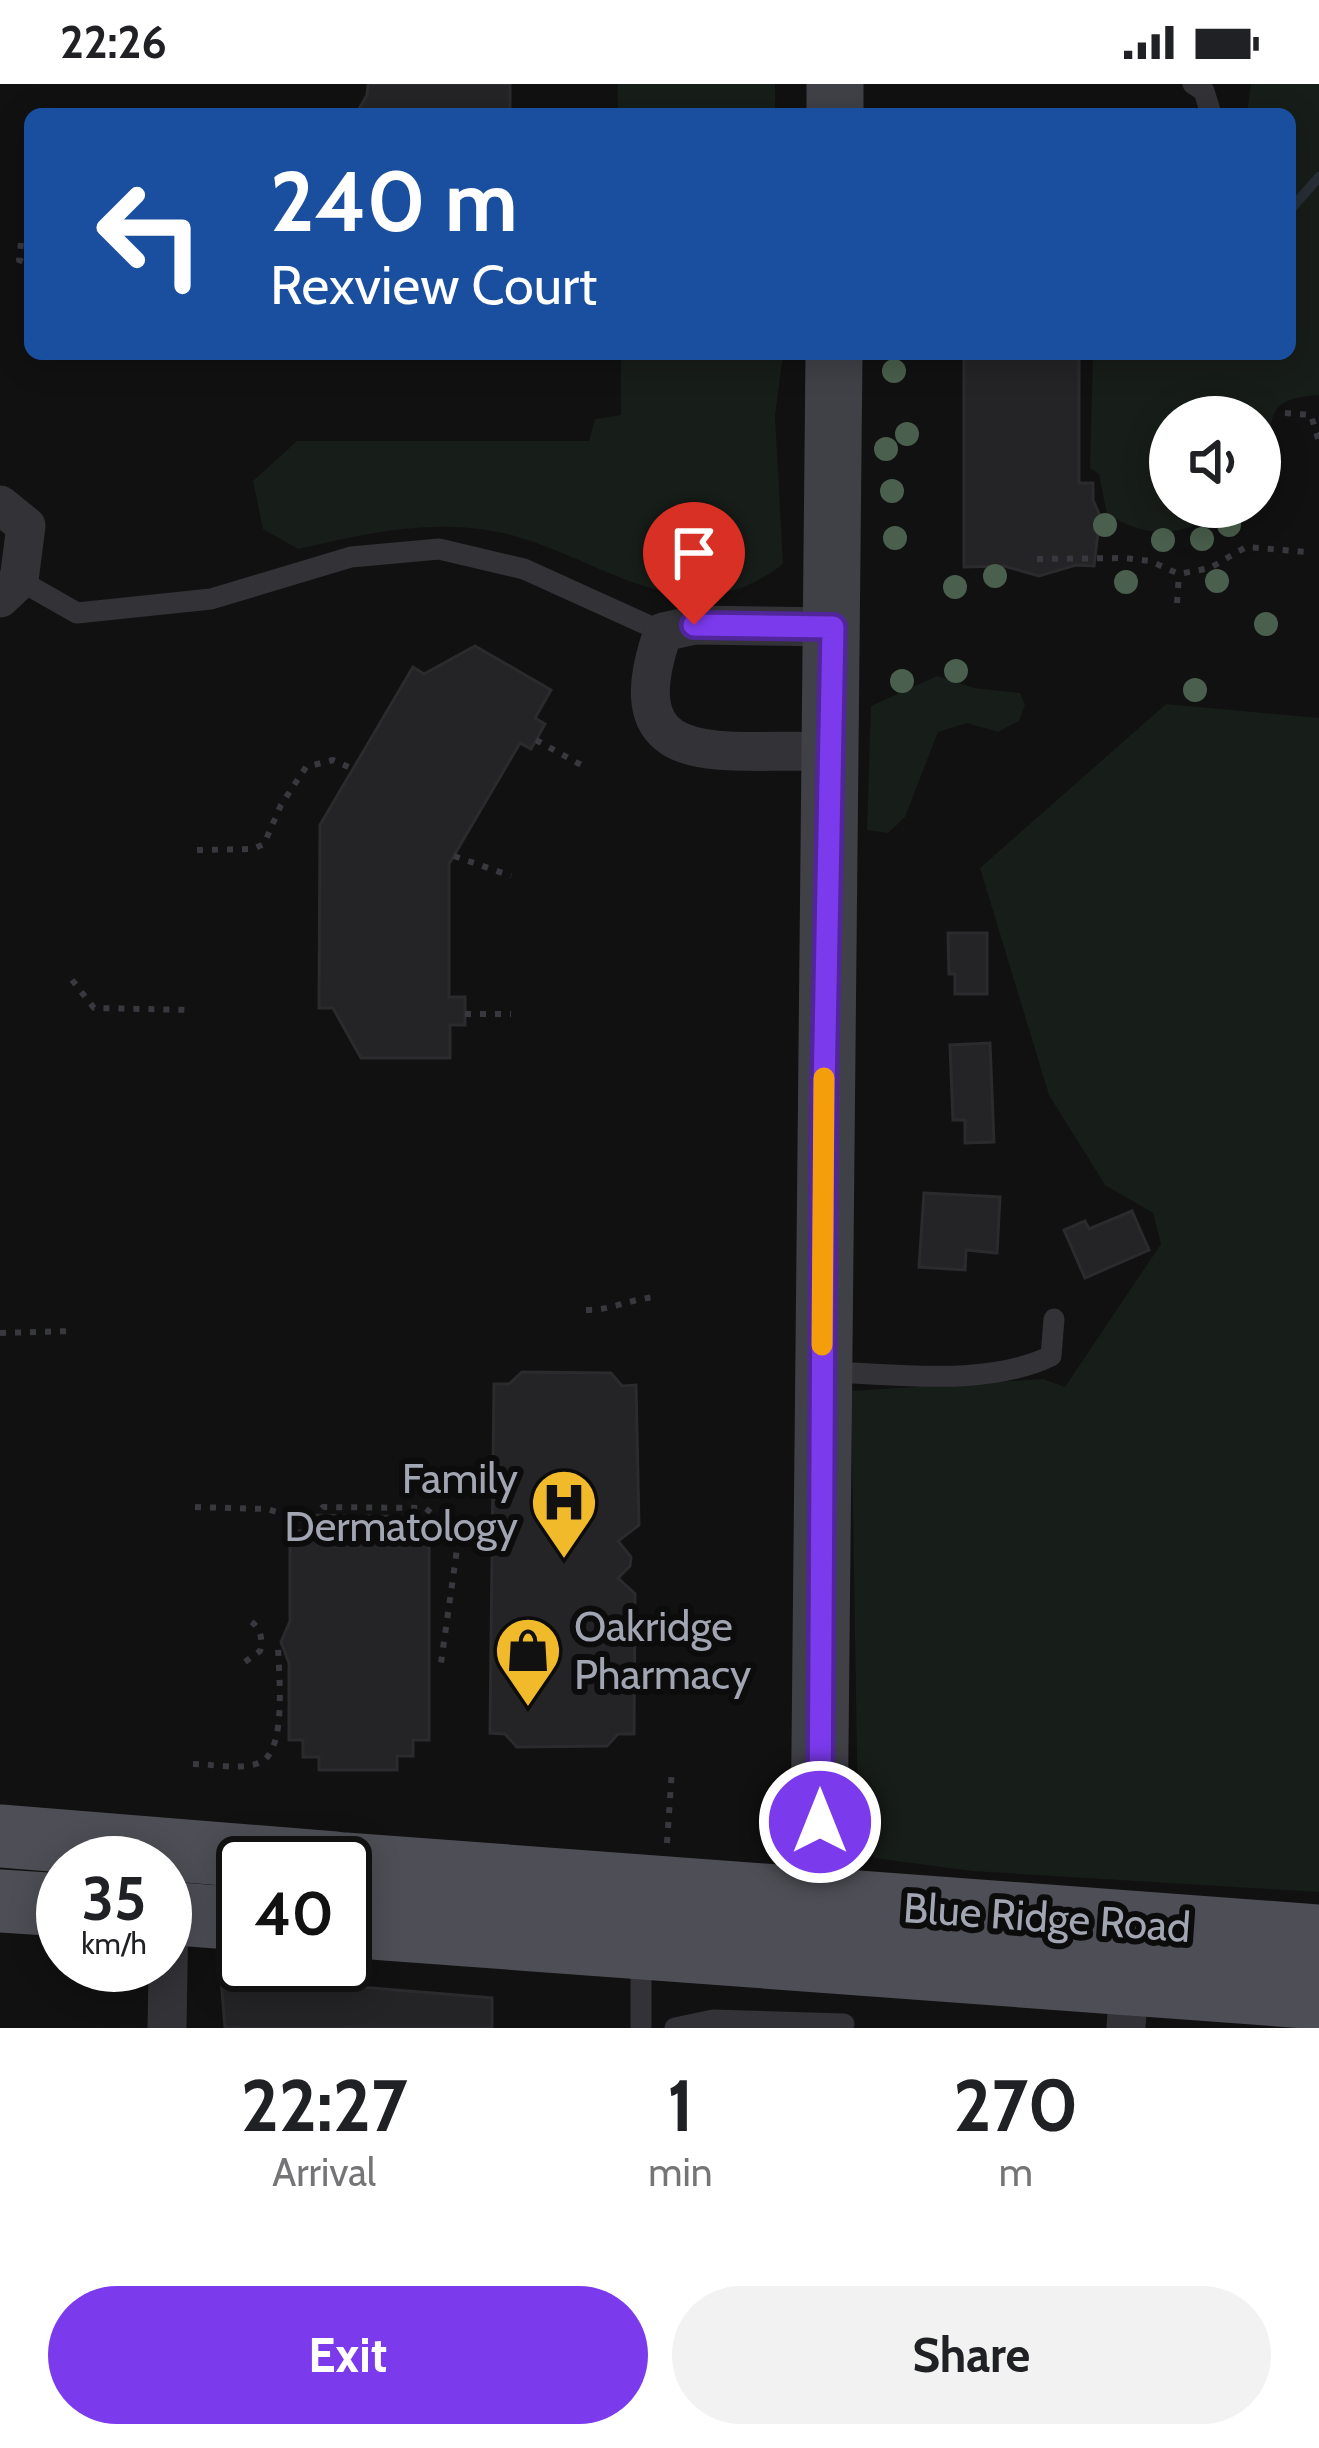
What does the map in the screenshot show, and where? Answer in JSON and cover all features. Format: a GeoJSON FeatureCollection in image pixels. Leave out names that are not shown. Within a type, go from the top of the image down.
{"type":"FeatureCollection","features":[{"type":"Feature","properties":{"kind":"main road"},"geometry":{"type":"LineString","coordinates":[[0,1836],[216,1853]]}},
{"type":"Feature","properties":{"kind":"main road","name":"Blue Ridge Road"},"geometry":{"type":"LineString","coordinates":[[372,1871],[840,1992],[1319,1936]]}},
{"type":"Feature","properties":{"kind":"main road"},"geometry":{"type":"LineString","coordinates":[[0,1900],[36,1903]]}},
{"type":"Feature","properties":{"kind":"main road","name":"Blue Ridge Road"},"geometry":{"type":"LineString","coordinates":[[372,1928],[640,1948],[840,1992],[1128,2007],[1319,1997]]}},
{"type":"Feature","properties":{"kind":"street"},"geometry":{"type":"LineString","coordinates":[[834,360],[822,1372],[840,1992]]}},
{"type":"Feature","properties":{"kind":"street"},"geometry":{"type":"LineString","coordinates":[[0,505],[26,526],[10,589]]}},
{"type":"Feature","properties":{"kind":"street"},"geometry":{"type":"LineString","coordinates":[[831,752],[691,747],[662,733],[650,714],[648,692],[663,632],[694,625],[833,627]]}},
{"type":"Feature","properties":{"kind":"street"},"geometry":{"type":"LineString","coordinates":[[167,1992],[167,2028]]}},
{"type":"Feature","properties":{"kind":"lane"},"geometry":{"type":"LineString","coordinates":[[1193,84],[1204,92],[1209,108]]}},
{"type":"Feature","properties":{"kind":"lane"},"geometry":{"type":"LineString","coordinates":[[10,589],[77,613],[211,599],[351,557],[439,549],[524,569],[663,632]]}},
{"type":"Feature","properties":{"kind":"lane"},"geometry":{"type":"LineString","coordinates":[[822,1372],[950,1375],[1029,1366],[1051,1356],[1054,1318]]}},
{"type":"Feature","properties":{"kind":"lane"},"geometry":{"type":"LineString","coordinates":[[640,1948],[641,2028]]}},
{"type":"Feature","properties":{"kind":"lane"},"geometry":{"type":"LineString","coordinates":[[675,2028],[840,1992]]}},
{"type":"Feature","properties":{"kind":"path"},"geometry":{"type":"LineString","coordinates":[[21,243],[16,260],[24,263]]}},
{"type":"Feature","properties":{"kind":"path"},"geometry":{"type":"LineString","coordinates":[[1286,413],[1311,415],[1319,442]]}},
{"type":"Feature","properties":{"kind":"path"},"geometry":{"type":"LineString","coordinates":[[1037,559],[1138,560],[1179,574],[1210,568],[1246,547],[1308,552]]}},
{"type":"Feature","properties":{"kind":"path"},"geometry":{"type":"LineString","coordinates":[[1177,603],[1179,574]]}},
{"type":"Feature","properties":{"kind":"path"},"geometry":{"type":"LineString","coordinates":[[536,740],[583,766]]}},
{"type":"Feature","properties":{"kind":"path"},"geometry":{"type":"LineString","coordinates":[[196,850],[253,849],[264,844],[306,767],[334,760],[353,769]]}},
{"type":"Feature","properties":{"kind":"path"},"geometry":{"type":"LineString","coordinates":[[454,856],[511,876]]}},
{"type":"Feature","properties":{"kind":"path"},"geometry":{"type":"LineString","coordinates":[[72,980],[94,1008],[193,1010]]}},
{"type":"Feature","properties":{"kind":"path"},"geometry":{"type":"LineString","coordinates":[[465,1014],[511,1014]]}},
{"type":"Feature","properties":{"kind":"path"},"geometry":{"type":"LineString","coordinates":[[586,1310],[616,1309],[629,1300],[654,1297]]}},
{"type":"Feature","properties":{"kind":"path"},"geometry":{"type":"LineString","coordinates":[[0,1333],[72,1330]]}},
{"type":"Feature","properties":{"kind":"path"},"geometry":{"type":"LineString","coordinates":[[195,1507],[267,1509],[302,1522],[310,1522],[322,1508],[425,1508],[459,1535],[441,1663]]}},
{"type":"Feature","properties":{"kind":"path"},"geometry":{"type":"LineString","coordinates":[[245,1618],[263,1642],[260,1651],[245,1662]]}},
{"type":"Feature","properties":{"kind":"path"},"geometry":{"type":"LineString","coordinates":[[193,1764],[253,1765],[268,1756],[278,1739],[280,1642],[263,1642]]}},
{"type":"Feature","properties":{"kind":"path"},"geometry":{"type":"LineString","coordinates":[[667,1858],[672,1768]]}},
{"type":"Feature","properties":{"kind":"shaded area"},"geometry":{"type":"Polygon","coordinates":[[[618,84],[775,84],[775,108],[618,108],[618,84]]]}},
{"type":"Feature","properties":{"kind":"shaded area"},"geometry":{"type":"Polygon","coordinates":[[[1251,84],[1319,84],[1319,395],[1281,405],[1281,396],[1149,396],[1149,528],[1187,528],[1155,531],[1123,523],[1107,514],[1099,474],[1090,468],[1093,360],[1296,360],[1296,108],[1248,108],[1251,84]]]}},
{"type":"Feature","properties":{"kind":"shaded area"},"geometry":{"type":"Polygon","coordinates":[[[621,360],[782,360],[775,416],[783,564],[747,586],[713,595],[679,594],[611,574],[543,545],[481,529],[402,529],[298,549],[263,529],[253,481],[297,441],[589,441],[595,419],[621,415],[621,360]]]}},
{"type":"Feature","properties":{"kind":"shaded area"},"geometry":{"type":"Polygon","coordinates":[[[937,676],[974,688],[1020,693],[1025,705],[1019,721],[998,732],[967,723],[938,732],[905,817],[888,833],[867,830],[871,706],[937,676]]]}},
{"type":"Feature","properties":{"kind":"shaded area"},"geometry":{"type":"Polygon","coordinates":[[[1166,704],[1319,718],[1319,1892],[972,1871],[874,1858],[858,1817],[851,1391],[1043,1379],[1065,1387],[1161,1244],[1153,1213],[1105,1185],[1049,1095],[980,868],[1166,704]]]}},
{"type":"Feature","properties":{"kind":"building"},"geometry":{"type":"Polygon","coordinates":[[[368,84],[510,84],[510,108],[359,108],[368,84]]]}},
{"type":"Feature","properties":{"kind":"building"},"geometry":{"type":"Polygon","coordinates":[[[964,360],[1079,360],[1079,483],[1093,483],[1100,516],[1094,566],[1076,565],[1039,576],[1004,566],[964,567],[964,360]]]}},
{"type":"Feature","properties":{"kind":"building"},"geometry":{"type":"Polygon","coordinates":[[[475,646],[551,690],[535,718],[545,724],[531,749],[520,743],[449,864],[449,997],[465,997],[465,1025],[450,1025],[450,1058],[361,1058],[333,1008],[319,1008],[320,825],[413,667],[424,674],[475,646]]]}},
{"type":"Feature","properties":{"kind":"building"},"geometry":{"type":"Polygon","coordinates":[[[948,933],[987,933],[987,994],[955,994],[955,974],[949,974],[948,933]]]}},
{"type":"Feature","properties":{"kind":"building"},"geometry":{"type":"Polygon","coordinates":[[[990,1043],[994,1142],[965,1143],[965,1120],[953,1120],[950,1045],[990,1043]]]}},
{"type":"Feature","properties":{"kind":"building"},"geometry":{"type":"Polygon","coordinates":[[[924,1193],[1000,1197],[997,1253],[966,1250],[965,1270],[919,1267],[924,1193]]]}},
{"type":"Feature","properties":{"kind":"building"},"geometry":{"type":"Polygon","coordinates":[[[1132,1211],[1149,1250],[1085,1278],[1064,1230],[1085,1221],[1089,1229],[1132,1211]]]}},
{"type":"Feature","properties":{"kind":"building"},"geometry":{"type":"Polygon","coordinates":[[[522,1372],[611,1373],[622,1386],[636,1385],[639,1525],[618,1541],[631,1557],[630,1566],[618,1578],[635,1594],[634,1734],[618,1734],[607,1746],[517,1747],[505,1734],[490,1733],[494,1384],[509,1384],[522,1372]]]}},
{"type":"Feature","properties":{"kind":"building"},"geometry":{"type":"Polygon","coordinates":[[[306,1515],[429,1517],[429,1740],[413,1740],[413,1756],[397,1756],[397,1770],[319,1770],[319,1757],[303,1757],[303,1740],[289,1740],[289,1663],[281,1642],[290,1621],[290,1531],[306,1531],[306,1515]]]}},
{"type":"Feature","properties":{"kind":"building"},"geometry":{"type":"Polygon","coordinates":[[[372,1988],[492,1998],[492,2028],[225,2028],[222,1992],[372,1992],[372,1988]]]}},
{"type":"Feature","properties":{"kind":"waterway"},"geometry":{"type":"LineString","coordinates":[[1296,203],[1319,177]]}},
{"type":"Feature","properties":{"kind":"slow traffic"},"geometry":{"type":"LineString","coordinates":[[822,1345],[824,1078]]}},
{"type":"Feature","properties":{"kind":"place","name":"Family Dermatology"},"geometry":{"type":"Point","coordinates":[564,1561]}},
{"type":"Feature","properties":{"kind":"place","name":"Oakridge Pharmacy"},"geometry":{"type":"Point","coordinates":[528,1709]}},
{"type":"Feature","properties":{"kind":"route"},"geometry":{"type":"LineString","coordinates":[[694,625],[833,627],[824,1091],[820,1822]]}}]}
